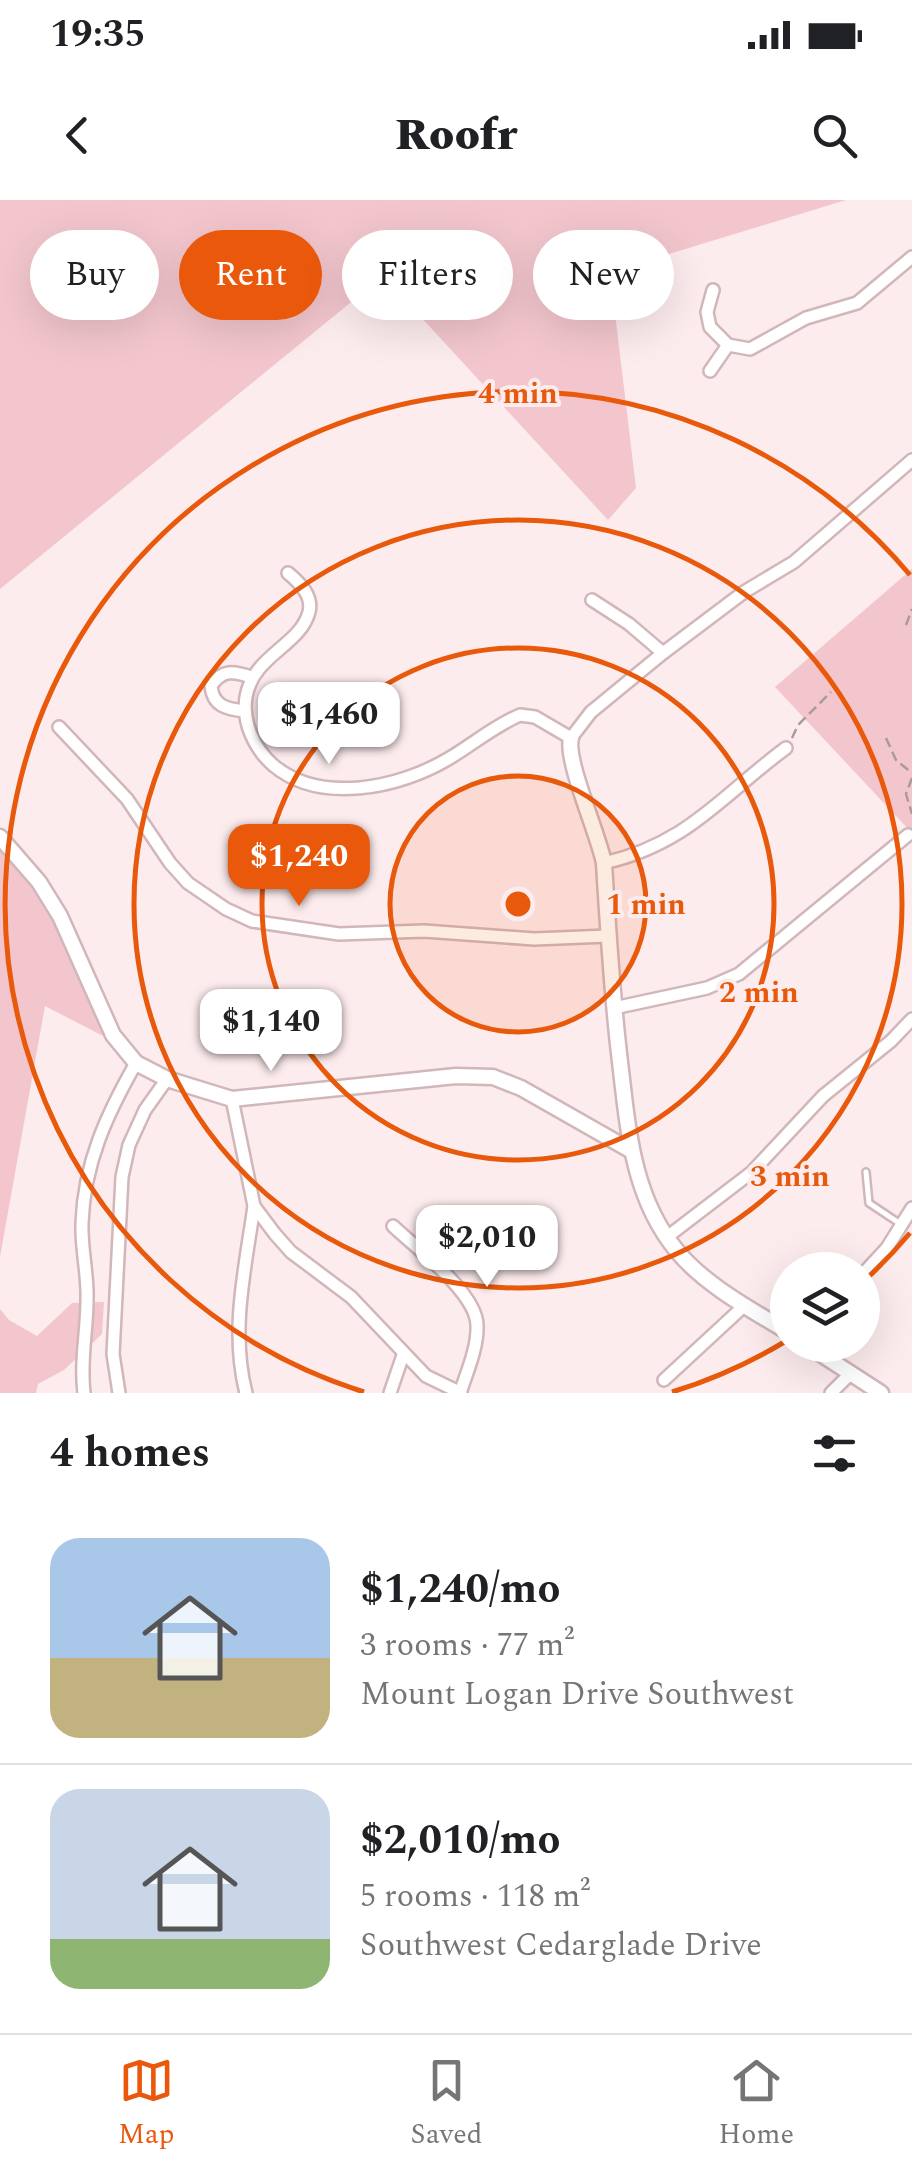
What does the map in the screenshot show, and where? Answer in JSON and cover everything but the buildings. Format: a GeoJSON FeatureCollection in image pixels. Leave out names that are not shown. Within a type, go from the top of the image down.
{"type":"FeatureCollection","features":[{"type":"Feature","properties":{"kind":"street"},"geometry":{"type":"LineString","coordinates":[[712,290],[707,321],[728,345],[750,349],[806,318],[846,308],[912,257]]}},
{"type":"Feature","properties":{"kind":"street"},"geometry":{"type":"LineString","coordinates":[[710,371],[728,345]]}},
{"type":"Feature","properties":{"kind":"street"},"geometry":{"type":"LineString","coordinates":[[770,1321],[692,1266],[667,1237],[646,1198],[630,1150],[614,1008],[604,863],[570,756],[571,738],[591,712],[663,653],[744,592],[794,562],[912,460]]}},
{"type":"Feature","properties":{"kind":"street"},"geometry":{"type":"LineString","coordinates":[[288,573],[304,590],[310,605],[308,614],[300,628],[252,677],[245,711],[255,743],[277,769],[299,780],[339,789],[415,776],[520,715],[550,724],[571,738]]}},
{"type":"Feature","properties":{"kind":"street"},"geometry":{"type":"LineString","coordinates":[[592,600],[663,653]]}},
{"type":"Feature","properties":{"kind":"street"},"geometry":{"type":"LineString","coordinates":[[245,711],[221,706],[210,686],[226,672],[252,677]]}},
{"type":"Feature","properties":{"kind":"street"},"geometry":{"type":"LineString","coordinates":[[59,728],[127,799],[188,884],[252,921],[339,934],[424,931],[534,939],[608,936]]}},
{"type":"Feature","properties":{"kind":"street"},"geometry":{"type":"LineString","coordinates":[[604,863],[647,850],[694,824],[786,748]]}},
{"type":"Feature","properties":{"kind":"street"},"geometry":{"type":"LineString","coordinates":[[614,1008],[707,988],[739,974],[908,835]]}},
{"type":"Feature","properties":{"kind":"street"},"geometry":{"type":"LineString","coordinates":[[0,837],[55,906],[113,1035],[136,1063],[167,1079],[232,1099],[477,1075],[521,1088],[630,1150]]}},
{"type":"Feature","properties":{"kind":"street"},"geometry":{"type":"LineString","coordinates":[[667,1237],[752,1172],[814,1104],[912,1019]]}},
{"type":"Feature","properties":{"kind":"street"},"geometry":{"type":"LineString","coordinates":[[84,1393],[82,1362],[88,1299],[82,1222],[90,1160],[136,1063]]}},
{"type":"Feature","properties":{"kind":"street"},"geometry":{"type":"LineString","coordinates":[[119,1393],[113,1354],[122,1177],[129,1145],[145,1110],[167,1079]]}},
{"type":"Feature","properties":{"kind":"street"},"geometry":{"type":"LineString","coordinates":[[232,1099],[254,1206],[236,1332],[238,1364],[246,1393]]}},
{"type":"Feature","properties":{"kind":"street"},"geometry":{"type":"LineString","coordinates":[[254,1206],[291,1252],[352,1297],[426,1376],[461,1393],[476,1339],[476,1313],[461,1290],[393,1226]]}},
{"type":"Feature","properties":{"kind":"street"},"geometry":{"type":"LineString","coordinates":[[880,1256],[912,1208]]}},
{"type":"Feature","properties":{"kind":"street"},"geometry":{"type":"LineString","coordinates":[[664,1380],[745,1305]]}},
{"type":"Feature","properties":{"kind":"street"},"geometry":{"type":"LineString","coordinates":[[390,1393],[403,1355]]}},
{"type":"Feature","properties":{"kind":"street"},"geometry":{"type":"LineString","coordinates":[[834,1362],[881,1393]]}},
{"type":"Feature","properties":{"kind":"street"},"geometry":{"type":"LineString","coordinates":[[831,1393],[851,1373]]}},
{"type":"Feature","properties":{"kind":"lane"},"geometry":{"type":"LineString","coordinates":[[866,1172],[869,1203],[902,1225]]}},
{"type":"Feature","properties":{"kind":"path"},"geometry":{"type":"LineString","coordinates":[[906,625],[912,609]]}},
{"type":"Feature","properties":{"kind":"path"},"geometry":{"type":"LineString","coordinates":[[786,748],[798,725],[831,692]]}},
{"type":"Feature","properties":{"kind":"path"},"geometry":{"type":"LineString","coordinates":[[886,738],[896,760],[912,775],[906,794],[912,814]]}},
{"type":"Feature","properties":{"kind":"shaded area"},"geometry":{"type":"Polygon","coordinates":[[[0,200],[846,200],[674,252],[674,230],[533,230],[533,320],[616,320],[636,488],[608,520],[424,320],[513,320],[513,230],[342,230],[342,310],[0,589],[0,200]]]}},
{"type":"Feature","properties":{"kind":"shaded area"},"geometry":{"type":"Polygon","coordinates":[[[912,569],[912,833],[775,687],[912,569]]]}},
{"type":"Feature","properties":{"kind":"shaded area"},"geometry":{"type":"Polygon","coordinates":[[[0,848],[36,884],[96,987],[111,1040],[45,1006],[0,1257],[0,848]]]}},
{"type":"Feature","properties":{"kind":"shaded area"},"geometry":{"type":"Polygon","coordinates":[[[104,1302],[102,1334],[64,1370],[38,1384],[36,1393],[0,1393],[0,1309],[9,1320],[37,1336],[72,1303],[104,1302]]]}}]}
